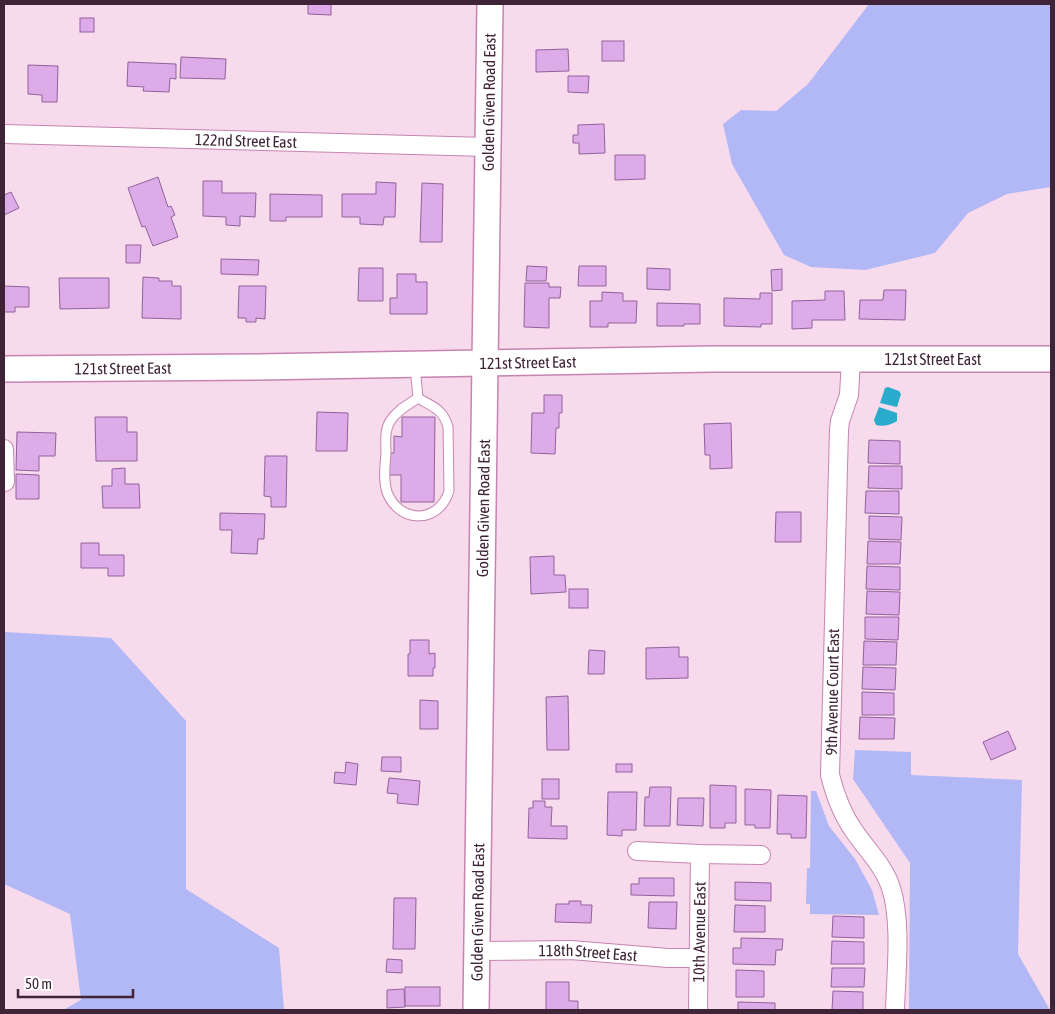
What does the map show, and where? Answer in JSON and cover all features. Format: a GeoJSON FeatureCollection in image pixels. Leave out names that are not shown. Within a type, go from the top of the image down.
{"type":"FeatureCollection","features":[{"type":"Feature","properties":{"kind":"street","name":"Golden Given Road East"},"geometry":{"type":"LineString","coordinates":[[476,1010],[490,4]]}},
{"type":"Feature","properties":{"kind":"street","name":"122nd Street East"},"geometry":{"type":"LineString","coordinates":[[4,134],[488,147]]}},
{"type":"Feature","properties":{"kind":"street","name":"121st Street East"},"geometry":{"type":"LineString","coordinates":[[4,369],[712,359],[1051,359]]}},
{"type":"Feature","properties":{"kind":"street","name":"9th Avenue Court East"},"geometry":{"type":"LineString","coordinates":[[851,359],[849,395],[840,421],[839,430],[830,775],[835,796],[842,812],[882,868],[891,888],[897,927],[894,1010]]}},
{"type":"Feature","properties":{"kind":"street"},"geometry":{"type":"LineString","coordinates":[[4,449],[5,482]]}},
{"type":"Feature","properties":{"kind":"street"},"geometry":{"type":"LineString","coordinates":[[637,851],[761,854]]}},
{"type":"Feature","properties":{"kind":"street","name":"10th Avenue East"},"geometry":{"type":"LineString","coordinates":[[698,1010],[700,854]]}},
{"type":"Feature","properties":{"kind":"street","name":"118th Street East"},"geometry":{"type":"LineString","coordinates":[[477,951],[571,950],[668,958],[698,958]]}},
{"type":"Feature","properties":{"kind":"lane"},"geometry":{"type":"LineString","coordinates":[[414,364],[418,398]]}},
{"type":"Feature","properties":{"kind":"lane"},"geometry":{"type":"LineString","coordinates":[[418,398],[440,411],[446,417],[448,427],[449,491],[446,500],[437,510],[429,514],[414,516],[404,512],[393,503],[388,492],[385,481],[386,431],[390,421],[397,412],[418,398]]}},
{"type":"Feature","properties":{"kind":"shaded area"},"geometry":{"type":"Polygon","coordinates":[[[869,4],[1051,4],[1051,187],[1007,194],[968,213],[935,253],[865,270],[811,267],[784,255],[732,164],[723,124],[741,110],[776,111],[808,84],[869,4]]]}},
{"type":"Feature","properties":{"kind":"shaded area"},"geometry":{"type":"Polygon","coordinates":[[[888,387],[899,391],[901,394],[897,407],[880,403],[885,388],[888,387]]]}},
{"type":"Feature","properties":{"kind":"shaded area"},"geometry":{"type":"Polygon","coordinates":[[[879,407],[897,413],[897,421],[892,424],[876,425],[874,420],[879,407]]]}},
{"type":"Feature","properties":{"kind":"shaded area"},"geometry":{"type":"Polygon","coordinates":[[[4,632],[111,638],[186,721],[186,889],[279,948],[284,1010],[63,1010],[81,1000],[70,914],[4,884],[4,632]]]}},
{"type":"Feature","properties":{"kind":"shaded area"},"geometry":{"type":"Polygon","coordinates":[[[855,750],[911,752],[911,775],[1022,780],[1018,954],[1050,1010],[909,1010],[910,863],[853,779],[855,750]]]}},
{"type":"Feature","properties":{"kind":"shaded area"},"geometry":{"type":"Polygon","coordinates":[[[811,791],[816,791],[829,826],[855,859],[872,890],[879,915],[810,914],[810,904],[806,904],[807,868],[810,868],[811,791]]]}},
{"type":"Feature","properties":{"kind":"building"},"geometry":{"type":"Polygon","coordinates":[[[308,4],[331,4],[331,15],[308,14],[308,4]]]}},
{"type":"Feature","properties":{"kind":"building"},"geometry":{"type":"Polygon","coordinates":[[[80,18],[94,18],[94,32],[80,32],[80,18]]]}},
{"type":"Feature","properties":{"kind":"building"},"geometry":{"type":"Polygon","coordinates":[[[602,41],[624,41],[624,61],[602,61],[602,41]]]}},
{"type":"Feature","properties":{"kind":"building"},"geometry":{"type":"Polygon","coordinates":[[[568,49],[569,71],[536,72],[536,50],[568,49]]]}},
{"type":"Feature","properties":{"kind":"building"},"geometry":{"type":"Polygon","coordinates":[[[181,57],[226,59],[225,79],[180,78],[181,57]]]}},
{"type":"Feature","properties":{"kind":"building"},"geometry":{"type":"Polygon","coordinates":[[[128,62],[176,64],[176,79],[170,78],[169,92],[143,91],[144,87],[127,86],[128,62]]]}},
{"type":"Feature","properties":{"kind":"building"},"geometry":{"type":"Polygon","coordinates":[[[28,65],[58,66],[57,102],[42,102],[42,95],[28,94],[28,65]]]}},
{"type":"Feature","properties":{"kind":"building"},"geometry":{"type":"Polygon","coordinates":[[[568,76],[589,76],[588,93],[568,92],[568,76]]]}},
{"type":"Feature","properties":{"kind":"building"},"geometry":{"type":"Polygon","coordinates":[[[604,124],[605,153],[579,154],[579,143],[573,143],[573,135],[578,135],[578,125],[604,124]]]}},
{"type":"Feature","properties":{"kind":"building"},"geometry":{"type":"Polygon","coordinates":[[[615,155],[645,155],[645,179],[615,180],[615,155]]]}},
{"type":"Feature","properties":{"kind":"building"},"geometry":{"type":"Polygon","coordinates":[[[158,177],[168,207],[171,206],[175,215],[171,217],[178,237],[153,246],[145,226],[142,227],[128,188],[158,177]]]}},
{"type":"Feature","properties":{"kind":"building"},"geometry":{"type":"Polygon","coordinates":[[[203,181],[222,181],[222,193],[256,193],[255,217],[240,216],[240,226],[226,225],[226,217],[203,216],[203,181]]]}},
{"type":"Feature","properties":{"kind":"building"},"geometry":{"type":"Polygon","coordinates":[[[376,182],[396,183],[395,217],[384,217],[383,225],[360,224],[360,217],[342,217],[342,194],[376,194],[376,182]]]}},
{"type":"Feature","properties":{"kind":"building"},"geometry":{"type":"Polygon","coordinates":[[[422,183],[443,184],[442,242],[420,242],[422,183]]]}},
{"type":"Feature","properties":{"kind":"building"},"geometry":{"type":"Polygon","coordinates":[[[11,192],[19,208],[4,215],[4,195],[11,192]]]}},
{"type":"Feature","properties":{"kind":"building"},"geometry":{"type":"Polygon","coordinates":[[[270,194],[322,195],[322,217],[286,217],[286,221],[270,221],[270,194]]]}},
{"type":"Feature","properties":{"kind":"building"},"geometry":{"type":"Polygon","coordinates":[[[126,245],[141,245],[140,263],[126,263],[126,245]]]}},
{"type":"Feature","properties":{"kind":"building"},"geometry":{"type":"Polygon","coordinates":[[[221,259],[259,260],[258,275],[221,274],[221,259]]]}},
{"type":"Feature","properties":{"kind":"building"},"geometry":{"type":"Polygon","coordinates":[[[527,266],[547,267],[546,281],[526,281],[527,266]]]}},
{"type":"Feature","properties":{"kind":"building"},"geometry":{"type":"Polygon","coordinates":[[[579,266],[606,266],[606,286],[578,286],[579,266]]]}},
{"type":"Feature","properties":{"kind":"building"},"geometry":{"type":"Polygon","coordinates":[[[359,268],[383,268],[383,301],[358,301],[359,268]]]}},
{"type":"Feature","properties":{"kind":"building"},"geometry":{"type":"Polygon","coordinates":[[[647,268],[670,269],[670,290],[647,289],[647,268]]]}},
{"type":"Feature","properties":{"kind":"building"},"geometry":{"type":"Polygon","coordinates":[[[782,269],[782,290],[772,291],[771,270],[782,269]]]}},
{"type":"Feature","properties":{"kind":"building"},"geometry":{"type":"Polygon","coordinates":[[[397,274],[416,274],[416,282],[427,282],[427,314],[390,314],[390,298],[397,298],[397,274]]]}},
{"type":"Feature","properties":{"kind":"building"},"geometry":{"type":"Polygon","coordinates":[[[143,277],[159,278],[159,281],[172,281],[172,286],[181,286],[181,319],[142,318],[143,277]]]}},
{"type":"Feature","properties":{"kind":"building"},"geometry":{"type":"Polygon","coordinates":[[[59,278],[109,278],[109,308],[60,309],[59,278]]]}},
{"type":"Feature","properties":{"kind":"building"},"geometry":{"type":"Polygon","coordinates":[[[525,283],[549,283],[549,287],[561,287],[560,298],[549,298],[549,328],[524,327],[525,283]]]}},
{"type":"Feature","properties":{"kind":"building"},"geometry":{"type":"Polygon","coordinates":[[[4,286],[29,287],[29,307],[15,307],[15,312],[4,312],[4,286]]]}},
{"type":"Feature","properties":{"kind":"building"},"geometry":{"type":"Polygon","coordinates":[[[239,286],[266,286],[265,319],[256,318],[256,322],[246,322],[246,318],[238,318],[239,286]]]}},
{"type":"Feature","properties":{"kind":"building"},"geometry":{"type":"Polygon","coordinates":[[[884,290],[906,290],[905,320],[859,319],[860,300],[883,300],[884,290]]]}},
{"type":"Feature","properties":{"kind":"building"},"geometry":{"type":"Polygon","coordinates":[[[825,291],[844,291],[845,320],[812,320],[812,328],[792,329],[792,301],[825,300],[825,291]]]}},
{"type":"Feature","properties":{"kind":"building"},"geometry":{"type":"Polygon","coordinates":[[[602,292],[623,293],[623,301],[637,301],[636,323],[608,323],[608,327],[590,327],[590,301],[602,301],[602,292]]]}},
{"type":"Feature","properties":{"kind":"building"},"geometry":{"type":"Polygon","coordinates":[[[760,293],[772,293],[772,324],[761,324],[761,327],[724,326],[724,298],[760,299],[760,293]]]}},
{"type":"Feature","properties":{"kind":"building"},"geometry":{"type":"Polygon","coordinates":[[[657,303],[700,304],[700,324],[657,326],[657,303]]]}},
{"type":"Feature","properties":{"kind":"building"},"geometry":{"type":"Polygon","coordinates":[[[544,395],[562,395],[562,413],[559,413],[559,428],[556,428],[555,454],[531,453],[532,413],[544,413],[544,395]]]}},
{"type":"Feature","properties":{"kind":"building"},"geometry":{"type":"Polygon","coordinates":[[[317,412],[348,413],[347,451],[316,451],[317,412]]]}},
{"type":"Feature","properties":{"kind":"building"},"geometry":{"type":"Polygon","coordinates":[[[95,417],[127,417],[127,432],[137,432],[137,461],[96,461],[95,417]]]}},
{"type":"Feature","properties":{"kind":"building"},"geometry":{"type":"Polygon","coordinates":[[[402,417],[435,417],[434,502],[401,502],[401,475],[388,475],[388,453],[394,453],[394,436],[402,437],[402,417]]]}},
{"type":"Feature","properties":{"kind":"building"},"geometry":{"type":"Polygon","coordinates":[[[731,423],[732,468],[710,469],[710,455],[705,455],[704,424],[731,423]]]}},
{"type":"Feature","properties":{"kind":"building"},"geometry":{"type":"Polygon","coordinates":[[[17,432],[56,433],[55,456],[39,456],[39,471],[16,470],[17,432]]]}},
{"type":"Feature","properties":{"kind":"building"},"geometry":{"type":"Polygon","coordinates":[[[869,440],[900,441],[900,464],[868,463],[869,440]]]}},
{"type":"Feature","properties":{"kind":"building"},"geometry":{"type":"Polygon","coordinates":[[[265,456],[287,456],[286,507],[271,507],[271,497],[264,496],[265,456]]]}},
{"type":"Feature","properties":{"kind":"building"},"geometry":{"type":"Polygon","coordinates":[[[869,466],[902,466],[902,489],[868,488],[869,466]]]}},
{"type":"Feature","properties":{"kind":"building"},"geometry":{"type":"Polygon","coordinates":[[[125,468],[125,484],[139,484],[140,508],[103,508],[102,486],[112,486],[112,469],[125,468]]]}},
{"type":"Feature","properties":{"kind":"building"},"geometry":{"type":"Polygon","coordinates":[[[16,474],[39,475],[39,499],[16,499],[16,474]]]}},
{"type":"Feature","properties":{"kind":"building"},"geometry":{"type":"Polygon","coordinates":[[[866,491],[899,491],[899,514],[865,513],[866,491]]]}},
{"type":"Feature","properties":{"kind":"building"},"geometry":{"type":"Polygon","coordinates":[[[776,512],[801,512],[801,542],[775,542],[776,512]]]}},
{"type":"Feature","properties":{"kind":"building"},"geometry":{"type":"Polygon","coordinates":[[[220,513],[265,514],[264,539],[258,539],[257,554],[231,553],[232,530],[220,530],[220,513]]]}},
{"type":"Feature","properties":{"kind":"building"},"geometry":{"type":"Polygon","coordinates":[[[869,516],[902,517],[901,540],[869,539],[869,516]]]}},
{"type":"Feature","properties":{"kind":"building"},"geometry":{"type":"Polygon","coordinates":[[[868,541],[901,542],[900,564],[867,564],[868,541]]]}},
{"type":"Feature","properties":{"kind":"building"},"geometry":{"type":"Polygon","coordinates":[[[81,543],[99,543],[99,555],[124,555],[124,576],[108,576],[108,568],[81,568],[81,543]]]}},
{"type":"Feature","properties":{"kind":"building"},"geometry":{"type":"Polygon","coordinates":[[[554,556],[554,575],[565,575],[566,592],[531,594],[530,557],[554,556]]]}},
{"type":"Feature","properties":{"kind":"building"},"geometry":{"type":"Polygon","coordinates":[[[867,566],[900,567],[900,590],[866,589],[867,566]]]}},
{"type":"Feature","properties":{"kind":"building"},"geometry":{"type":"Polygon","coordinates":[[[569,589],[588,589],[588,608],[569,608],[569,589]]]}},
{"type":"Feature","properties":{"kind":"building"},"geometry":{"type":"Polygon","coordinates":[[[867,591],[900,592],[899,615],[866,614],[867,591]]]}},
{"type":"Feature","properties":{"kind":"building"},"geometry":{"type":"Polygon","coordinates":[[[865,617],[899,617],[898,640],[865,639],[865,617]]]}},
{"type":"Feature","properties":{"kind":"building"},"geometry":{"type":"Polygon","coordinates":[[[410,640],[429,640],[429,654],[435,653],[433,676],[408,676],[410,640]]]}},
{"type":"Feature","properties":{"kind":"building"},"geometry":{"type":"Polygon","coordinates":[[[864,641],[897,642],[896,665],[863,665],[864,641]]]}},
{"type":"Feature","properties":{"kind":"building"},"geometry":{"type":"Polygon","coordinates":[[[679,647],[679,657],[688,657],[688,678],[646,679],[646,648],[679,647]]]}},
{"type":"Feature","properties":{"kind":"building"},"geometry":{"type":"Polygon","coordinates":[[[589,650],[605,651],[604,674],[588,674],[589,650]]]}},
{"type":"Feature","properties":{"kind":"building"},"geometry":{"type":"Polygon","coordinates":[[[863,667],[896,668],[895,690],[862,689],[863,667]]]}},
{"type":"Feature","properties":{"kind":"building"},"geometry":{"type":"Polygon","coordinates":[[[862,692],[894,693],[894,715],[862,715],[862,692]]]}},
{"type":"Feature","properties":{"kind":"building"},"geometry":{"type":"Polygon","coordinates":[[[568,696],[569,750],[547,750],[546,697],[568,696]]]}},
{"type":"Feature","properties":{"kind":"building"},"geometry":{"type":"Polygon","coordinates":[[[420,700],[438,701],[438,729],[420,729],[420,700]]]}},
{"type":"Feature","properties":{"kind":"building"},"geometry":{"type":"Polygon","coordinates":[[[860,717],[895,718],[894,739],[859,739],[860,717]]]}},
{"type":"Feature","properties":{"kind":"building"},"geometry":{"type":"Polygon","coordinates":[[[1008,731],[1016,749],[991,760],[983,742],[1008,731]]]}},
{"type":"Feature","properties":{"kind":"building"},"geometry":{"type":"Polygon","coordinates":[[[382,757],[401,757],[401,772],[381,771],[382,757]]]}},
{"type":"Feature","properties":{"kind":"building"},"geometry":{"type":"Polygon","coordinates":[[[346,762],[358,764],[356,785],[334,783],[335,772],[345,773],[346,762]]]}},
{"type":"Feature","properties":{"kind":"building"},"geometry":{"type":"Polygon","coordinates":[[[616,764],[632,764],[632,772],[616,772],[616,764]]]}},
{"type":"Feature","properties":{"kind":"building"},"geometry":{"type":"Polygon","coordinates":[[[389,778],[420,781],[418,805],[397,803],[398,794],[387,793],[389,778]]]}},
{"type":"Feature","properties":{"kind":"building"},"geometry":{"type":"Polygon","coordinates":[[[542,779],[559,779],[559,799],[542,799],[542,779]]]}},
{"type":"Feature","properties":{"kind":"building"},"geometry":{"type":"Polygon","coordinates":[[[710,785],[736,786],[736,823],[725,823],[725,828],[710,828],[710,785]]]}},
{"type":"Feature","properties":{"kind":"building"},"geometry":{"type":"Polygon","coordinates":[[[650,787],[671,787],[670,826],[644,826],[645,797],[649,797],[650,787]]]}},
{"type":"Feature","properties":{"kind":"building"},"geometry":{"type":"Polygon","coordinates":[[[745,789],[771,790],[770,828],[755,828],[755,825],[745,825],[745,789]]]}},
{"type":"Feature","properties":{"kind":"building"},"geometry":{"type":"Polygon","coordinates":[[[608,792],[637,792],[636,830],[622,830],[622,836],[607,835],[608,792]]]}},
{"type":"Feature","properties":{"kind":"building"},"geometry":{"type":"Polygon","coordinates":[[[778,795],[807,796],[806,838],[791,838],[791,834],[777,834],[778,795]]]}},
{"type":"Feature","properties":{"kind":"building"},"geometry":{"type":"Polygon","coordinates":[[[678,798],[704,798],[703,826],[677,825],[678,798]]]}},
{"type":"Feature","properties":{"kind":"building"},"geometry":{"type":"Polygon","coordinates":[[[533,801],[545,801],[545,807],[552,807],[551,826],[567,826],[567,839],[528,838],[529,808],[533,808],[533,801]]]}},
{"type":"Feature","properties":{"kind":"building"},"geometry":{"type":"Polygon","coordinates":[[[639,878],[674,878],[674,896],[631,895],[631,884],[639,884],[639,878]]]}},
{"type":"Feature","properties":{"kind":"building"},"geometry":{"type":"Polygon","coordinates":[[[735,882],[771,883],[771,901],[735,900],[735,882]]]}},
{"type":"Feature","properties":{"kind":"building"},"geometry":{"type":"Polygon","coordinates":[[[394,898],[416,898],[415,949],[393,949],[394,898]]]}},
{"type":"Feature","properties":{"kind":"building"},"geometry":{"type":"Polygon","coordinates":[[[569,901],[581,901],[581,905],[592,905],[591,923],[555,922],[556,904],[569,904],[569,901]]]}},
{"type":"Feature","properties":{"kind":"building"},"geometry":{"type":"Polygon","coordinates":[[[649,902],[677,902],[676,929],[648,928],[649,902]]]}},
{"type":"Feature","properties":{"kind":"building"},"geometry":{"type":"Polygon","coordinates":[[[735,905],[765,906],[765,932],[734,932],[735,905]]]}},
{"type":"Feature","properties":{"kind":"building"},"geometry":{"type":"Polygon","coordinates":[[[833,916],[864,917],[864,938],[832,937],[833,916]]]}},
{"type":"Feature","properties":{"kind":"building"},"geometry":{"type":"Polygon","coordinates":[[[741,938],[783,939],[782,950],[776,950],[775,965],[733,964],[733,948],[741,948],[741,938]]]}},
{"type":"Feature","properties":{"kind":"building"},"geometry":{"type":"Polygon","coordinates":[[[832,941],[864,942],[864,964],[831,964],[832,941]]]}},
{"type":"Feature","properties":{"kind":"building"},"geometry":{"type":"Polygon","coordinates":[[[387,959],[402,960],[402,973],[386,972],[387,959]]]}},
{"type":"Feature","properties":{"kind":"building"},"geometry":{"type":"Polygon","coordinates":[[[832,968],[865,968],[864,987],[831,987],[832,968]]]}},
{"type":"Feature","properties":{"kind":"building"},"geometry":{"type":"Polygon","coordinates":[[[736,970],[764,971],[764,997],[736,997],[736,970]]]}},
{"type":"Feature","properties":{"kind":"building"},"geometry":{"type":"Polygon","coordinates":[[[546,982],[569,982],[569,1001],[578,1001],[578,1010],[546,1010],[546,982]]]}},
{"type":"Feature","properties":{"kind":"building"},"geometry":{"type":"Polygon","coordinates":[[[405,987],[440,987],[440,1006],[405,1006],[405,987]]]}},
{"type":"Feature","properties":{"kind":"building"},"geometry":{"type":"Polygon","coordinates":[[[404,989],[405,1007],[387,1008],[387,990],[404,989]]]}},
{"type":"Feature","properties":{"kind":"building"},"geometry":{"type":"Polygon","coordinates":[[[833,991],[863,992],[863,1010],[832,1010],[833,991]]]}},
{"type":"Feature","properties":{"kind":"building"},"geometry":{"type":"Polygon","coordinates":[[[738,1002],[775,1003],[775,1010],[738,1010],[738,1002]]]}}]}
